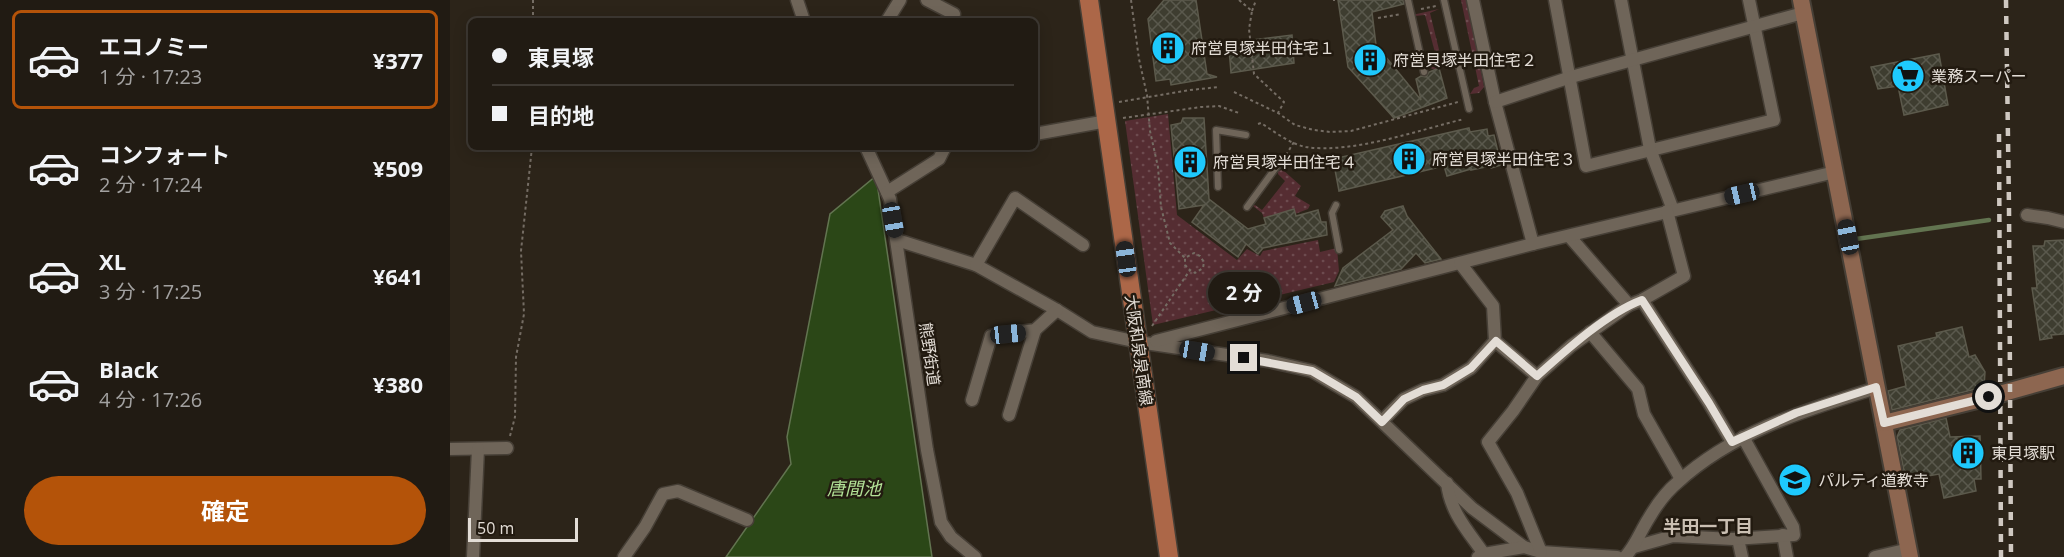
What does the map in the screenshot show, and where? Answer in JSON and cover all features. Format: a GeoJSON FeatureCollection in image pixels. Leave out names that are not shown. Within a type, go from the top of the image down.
{"type":"FeatureCollection","features":[{"type":"Feature","properties":{"kind":"main road","name":"大阪和泉泉南線"},"geometry":{"type":"LineString","coordinates":[[1089,0],[1113,120],[1145,339],[1169,557]]}},
{"type":"Feature","properties":{"kind":"street"},"geometry":{"type":"LineString","coordinates":[[797,0],[803,18]]}},
{"type":"Feature","properties":{"kind":"street"},"geometry":{"type":"LineString","coordinates":[[889,18],[900,0]]}},
{"type":"Feature","properties":{"kind":"street"},"geometry":{"type":"LineString","coordinates":[[927,0],[954,14]]}},
{"type":"Feature","properties":{"kind":"street"},"geometry":{"type":"LineString","coordinates":[[1473,0],[1495,102],[1533,244]]}},
{"type":"Feature","properties":{"kind":"street"},"geometry":{"type":"LineString","coordinates":[[1555,0],[1586,166],[1774,120],[1749,0]]}},
{"type":"Feature","properties":{"kind":"street"},"geometry":{"type":"LineString","coordinates":[[1541,552],[1517,493],[1488,442],[1537,376],[1571,346],[1629,305],[1684,276],[1670,210],[1650,149],[1622,0]]}},
{"type":"Feature","properties":{"kind":"street"},"geometry":{"type":"LineString","coordinates":[[1495,102],[1571,77],[1754,26],[1802,7],[1910,553],[1875,557]]}},
{"type":"Feature","properties":{"kind":"street"},"geometry":{"type":"LineString","coordinates":[[1038,133],[1113,120]]}},
{"type":"Feature","properties":{"kind":"street","name":"熊野街道"},"geometry":{"type":"LineString","coordinates":[[867,150],[890,199],[927,450],[941,522],[951,537],[975,557]]}},
{"type":"Feature","properties":{"kind":"street"},"geometry":{"type":"LineString","coordinates":[[887,192],[939,159],[944,150]]}},
{"type":"Feature","properties":{"kind":"street"},"geometry":{"type":"LineString","coordinates":[[1145,339],[1533,244],[1570,237],[1670,210],[1836,172]]}},
{"type":"Feature","properties":{"kind":"street"},"geometry":{"type":"LineString","coordinates":[[976,265],[1015,198],[1083,245]]}},
{"type":"Feature","properties":{"kind":"street"},"geometry":{"type":"LineString","coordinates":[[2027,215],[2064,222]]}},
{"type":"Feature","properties":{"kind":"street"},"geometry":{"type":"LineString","coordinates":[[1570,237],[1629,305]]}},
{"type":"Feature","properties":{"kind":"street"},"geometry":{"type":"LineString","coordinates":[[897,240],[976,265],[1092,332],[1145,339],[1312,371],[1356,397],[1473,508],[1524,548]]}},
{"type":"Feature","properties":{"kind":"street"},"geometry":{"type":"LineString","coordinates":[[1460,263],[1493,306],[1496,341],[1537,376]]}},
{"type":"Feature","properties":{"kind":"street"},"geometry":{"type":"LineString","coordinates":[[1634,546],[1673,536],[1738,539],[1794,535],[1793,527],[1737,440],[1709,403],[1642,300]]}},
{"type":"Feature","properties":{"kind":"street"},"geometry":{"type":"LineString","coordinates":[[1009,415],[1035,330],[1057,310]]}},
{"type":"Feature","properties":{"kind":"street"},"geometry":{"type":"LineString","coordinates":[[972,400],[991,336],[1035,330]]}},
{"type":"Feature","properties":{"kind":"street"},"geometry":{"type":"LineString","coordinates":[[1590,332],[1638,388],[1644,414],[1681,479]]}},
{"type":"Feature","properties":{"kind":"street"},"geometry":{"type":"LineString","coordinates":[[1382,422],[1404,399],[1423,390],[1443,385],[1471,368],[1496,341]]}},
{"type":"Feature","properties":{"kind":"street"},"geometry":{"type":"LineString","coordinates":[[1884,423],[1964,404],[2064,376]]}},
{"type":"Feature","properties":{"kind":"street"},"geometry":{"type":"LineString","coordinates":[[1624,557],[1634,546],[1649,517],[1681,479],[1737,440],[1796,413],[1876,387]]}},
{"type":"Feature","properties":{"kind":"street"},"geometry":{"type":"LineString","coordinates":[[473,557],[478,448]]}},
{"type":"Feature","properties":{"kind":"street"},"geometry":{"type":"LineString","coordinates":[[450,449],[507,448]]}},
{"type":"Feature","properties":{"kind":"street"},"geometry":{"type":"LineString","coordinates":[[1447,483],[1448,499],[1481,556],[1524,548],[1541,552],[1617,557]]}},
{"type":"Feature","properties":{"kind":"street"},"geometry":{"type":"LineString","coordinates":[[624,557],[645,527],[663,494],[678,491],[747,520]]}},
{"type":"Feature","properties":{"kind":"street"},"geometry":{"type":"LineString","coordinates":[[1783,536],[1787,557]]}},
{"type":"Feature","properties":{"kind":"street"},"geometry":{"type":"LineString","coordinates":[[1738,539],[1742,557]]}},
{"type":"Feature","properties":{"kind":"lane"},"geometry":{"type":"LineString","coordinates":[[1408,0],[1424,72]]}},
{"type":"Feature","properties":{"kind":"lane"},"geometry":{"type":"LineString","coordinates":[[1444,0],[1469,109]]}},
{"type":"Feature","properties":{"kind":"lane"},"geometry":{"type":"LineString","coordinates":[[1218,187],[1216,130],[1246,135]]}},
{"type":"Feature","properties":{"kind":"lane"},"geometry":{"type":"LineString","coordinates":[[1247,207],[1280,162]]}},
{"type":"Feature","properties":{"kind":"lane"},"geometry":{"type":"LineString","coordinates":[[1336,205],[1332,213],[1339,250]]}},
{"type":"Feature","properties":{"kind":"path"},"geometry":{"type":"LineString","coordinates":[[532,0],[532,18]]}},
{"type":"Feature","properties":{"kind":"path"},"geometry":{"type":"LineString","coordinates":[[1131,0],[1158,167],[1162,214],[1170,243],[1185,258],[1185,265],[1193,273],[1198,273],[1203,268],[1204,262],[1200,256],[1194,253],[1185,258]]}},
{"type":"Feature","properties":{"kind":"path"},"geometry":{"type":"LineString","coordinates":[[1239,0],[1252,11]]}},
{"type":"Feature","properties":{"kind":"path"},"geometry":{"type":"LineString","coordinates":[[1256,0],[1249,29],[1254,74],[1284,102],[1278,113]]}},
{"type":"Feature","properties":{"kind":"path"},"geometry":{"type":"LineString","coordinates":[[1116,102],[1219,87]]}},
{"type":"Feature","properties":{"kind":"path"},"geometry":{"type":"LineString","coordinates":[[1234,92],[1278,113],[1295,124],[1314,130],[1352,131],[1467,100]]}},
{"type":"Feature","properties":{"kind":"path"},"geometry":{"type":"LineString","coordinates":[[1113,120],[1148,113],[1219,106],[1239,113]]}},
{"type":"Feature","properties":{"kind":"path"},"geometry":{"type":"LineString","coordinates":[[1258,124],[1261,123],[1305,147],[1343,148],[1466,118]]}},
{"type":"Feature","properties":{"kind":"path"},"geometry":{"type":"LineString","coordinates":[[1280,162],[1291,150],[1294,142]]}},
{"type":"Feature","properties":{"kind":"path"},"geometry":{"type":"LineString","coordinates":[[507,448],[515,417],[516,357],[524,315],[521,251],[532,150]]}},
{"type":"Feature","properties":{"kind":"path"},"geometry":{"type":"LineString","coordinates":[[1145,339],[1190,270]]}},
{"type":"Feature","properties":{"kind":"shaded area"},"geometry":{"type":"Polygon","coordinates":[[[1461,0],[1467,0],[1484,87],[1479,93],[1470,94],[1474,88],[1479,86],[1461,0]]]}},
{"type":"Feature","properties":{"kind":"shaded area"},"geometry":{"type":"Polygon","coordinates":[[[1439,9],[1430,13],[1443,66],[1435,70],[1427,66],[1428,63],[1437,60],[1425,15],[1412,15],[1439,9]]]}},
{"type":"Feature","properties":{"kind":"shaded area"},"geometry":{"type":"Polygon","coordinates":[[[1168,114],[1177,215],[1237,260],[1247,249],[1260,256],[1263,251],[1318,240],[1320,252],[1337,248],[1339,271],[1334,282],[1153,325],[1125,121],[1168,114]]]}},
{"type":"Feature","properties":{"kind":"shaded area"},"geometry":{"type":"Polygon","coordinates":[[[1283,170],[1301,186],[1295,196],[1310,205],[1308,209],[1295,214],[1294,209],[1264,218],[1262,213],[1253,206],[1262,210],[1285,181],[1278,174],[1278,171],[1283,170]]]}},
{"type":"Feature","properties":{"kind":"water","name":"唐間池"},"geometry":{"type":"Polygon","coordinates":[[[876,176],[932,557],[726,557],[791,464],[787,437],[830,214],[876,176]]]}},
{"type":"Feature","properties":{"kind":"building"},"geometry":{"type":"Polygon","coordinates":[[[1164,0],[1196,0],[1207,74],[1217,77],[1171,85],[1170,79],[1156,81],[1148,19],[1164,0]]]}},
{"type":"Feature","properties":{"kind":"building","name":"府営貝塚半田住宅２"},"geometry":{"type":"Polygon","coordinates":[[[1338,0],[1403,0],[1404,4],[1372,12],[1376,45],[1421,100],[1416,79],[1421,76],[1426,77],[1429,72],[1439,68],[1447,98],[1394,118],[1348,67],[1338,0]]]}},
{"type":"Feature","properties":{"kind":"building"},"geometry":{"type":"Polygon","coordinates":[[[1292,35],[1294,63],[1231,73],[1229,49],[1253,46],[1253,40],[1292,35]]]}},
{"type":"Feature","properties":{"kind":"building","name":"業務スーパー"},"geometry":{"type":"Polygon","coordinates":[[[1939,54],[1948,105],[1904,115],[1898,86],[1878,89],[1871,67],[1939,54]]]}},
{"type":"Feature","properties":{"kind":"building","name":"府営貝塚半田住宅４"},"geometry":{"type":"Polygon","coordinates":[[[1183,118],[1204,118],[1209,199],[1248,229],[1266,224],[1264,218],[1294,209],[1296,216],[1318,210],[1321,222],[1326,222],[1327,235],[1263,248],[1258,254],[1246,244],[1238,257],[1192,222],[1204,205],[1179,209],[1171,125],[1181,123],[1183,118]]]}},
{"type":"Feature","properties":{"kind":"building","name":"府営貝塚半田住宅３"},"geometry":{"type":"Polygon","coordinates":[[[1469,128],[1470,132],[1487,129],[1488,136],[1494,135],[1501,165],[1471,169],[1447,176],[1444,166],[1339,191],[1333,159],[1469,128]]]}},
{"type":"Feature","properties":{"kind":"building"},"geometry":{"type":"Polygon","coordinates":[[[1403,206],[1407,216],[1441,259],[1425,263],[1416,253],[1401,269],[1335,286],[1343,268],[1393,230],[1381,217],[1385,211],[1403,206]]]}},
{"type":"Feature","properties":{"kind":"building"},"geometry":{"type":"Polygon","coordinates":[[[2064,240],[2064,334],[2051,335],[2052,338],[2040,340],[2032,288],[2037,288],[2033,246],[2044,246],[2045,241],[2064,240]]]}},
{"type":"Feature","properties":{"kind":"building"},"geometry":{"type":"Polygon","coordinates":[[[1962,327],[1969,357],[1975,355],[1985,372],[1984,387],[1892,410],[1888,391],[1906,386],[1898,346],[1937,337],[1936,333],[1962,327]]]}},
{"type":"Feature","properties":{"kind":"building"},"geometry":{"type":"Polygon","coordinates":[[[1946,418],[1950,437],[1980,436],[1981,479],[1974,479],[1976,491],[1944,498],[1939,474],[1906,480],[1897,437],[1900,430],[1946,418]]]}},
{"type":"Feature","properties":{"kind":"waterway"},"geometry":{"type":"LineString","coordinates":[[1856,239],[1989,220]]}},
{"type":"Feature","properties":{"kind":"railway"},"geometry":{"type":"LineString","coordinates":[[2006,0],[2011,557]]}},
{"type":"Feature","properties":{"kind":"railway"},"geometry":{"type":"LineString","coordinates":[[1999,134],[2001,557]]}},
{"type":"Feature","properties":{"kind":"place","name":"府営貝塚半田住宅１"},"geometry":{"type":"Point","coordinates":[1168,48]}},
{"type":"Feature","properties":{"kind":"place","name":"府営貝塚半田住宅２"},"geometry":{"type":"Point","coordinates":[1370,60]}},
{"type":"Feature","properties":{"kind":"place","name":"業務スーパー"},"geometry":{"type":"Point","coordinates":[1908,76]}},
{"type":"Feature","properties":{"kind":"place","name":"府営貝塚半田住宅３"},"geometry":{"type":"Point","coordinates":[1409,159]}},
{"type":"Feature","properties":{"kind":"place","name":"府営貝塚半田住宅４"},"geometry":{"type":"Point","coordinates":[1190,162]}},
{"type":"Feature","properties":{"kind":"place","name":"東貝塚駅"},"geometry":{"type":"Point","coordinates":[1968,453]}},
{"type":"Feature","properties":{"kind":"place","name":"パルティ道教寺"},"geometry":{"type":"Point","coordinates":[1795,480]}},
{"type":"Feature","properties":{"kind":"district","name":"半田一丁目"},"geometry":{"type":"Point","coordinates":[1708,527]}},
{"type":"Feature","properties":{"kind":"route"},"geometry":{"type":"LineString","coordinates":[[1244,358],[1312,371],[1356,397],[1382,422],[1404,399],[1423,390],[1443,385],[1471,368],[1496,341],[1537,376],[1571,346],[1629,305],[1642,300],[1732,442],[1796,413],[1876,387],[1884,423],[1989,397]]}}]}
